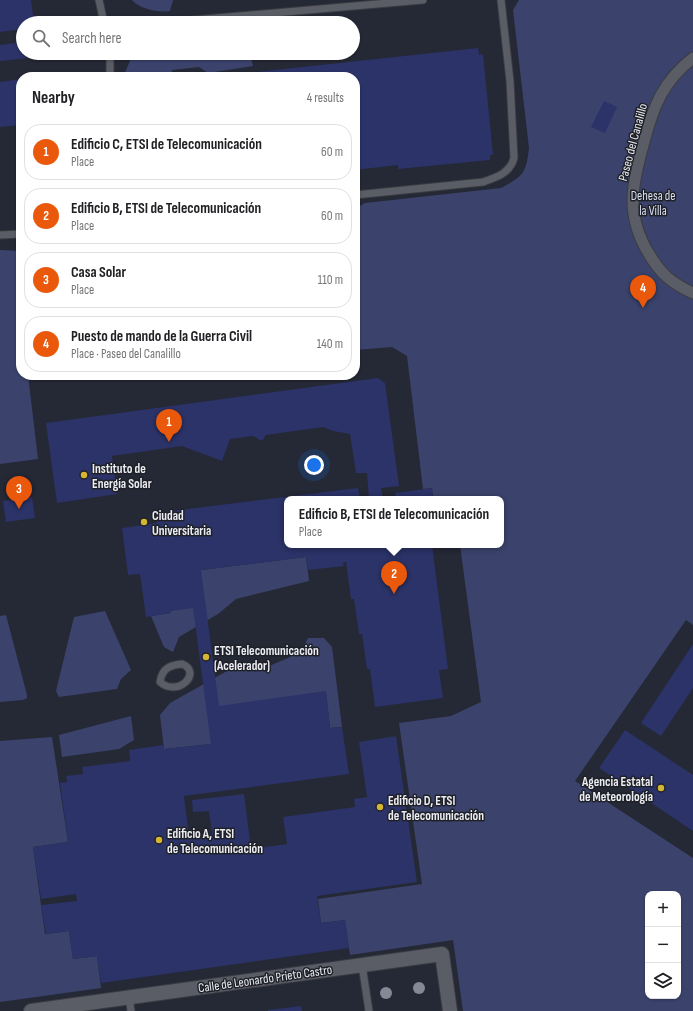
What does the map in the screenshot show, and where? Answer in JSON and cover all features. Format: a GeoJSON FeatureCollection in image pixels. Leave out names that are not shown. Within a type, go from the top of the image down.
{"type":"FeatureCollection","features":[{"type":"Feature","properties":{"kind":"street","name":"Paseo del Canalillo"},"geometry":{"type":"LineString","coordinates":[[693,58],[667,83],[657,101],[637,169],[633,194],[633,216],[638,237],[662,274],[677,286],[693,293]]}},
{"type":"Feature","properties":{"kind":"street","name":"Calle de Leonardo Prieto Castro"},"geometry":{"type":"LineString","coordinates":[[31,1011],[130,1004],[362,965],[442,954],[450,1011]]}},
{"type":"Feature","properties":{"kind":"lane"},"geometry":{"type":"LineString","coordinates":[[99,0],[102,16]]}},
{"type":"Feature","properties":{"kind":"lane"},"geometry":{"type":"LineString","coordinates":[[239,16],[423,0]]}},
{"type":"Feature","properties":{"kind":"lane"},"geometry":{"type":"LineString","coordinates":[[360,194],[483,182],[500,175],[512,167],[514,158],[510,81],[501,0]]}},
{"type":"Feature","properties":{"kind":"lane"},"geometry":{"type":"LineString","coordinates":[[110,60],[110,72]]}},
{"type":"Feature","properties":{"kind":"lane"},"geometry":{"type":"LineString","coordinates":[[0,235],[16,234]]}},
{"type":"Feature","properties":{"kind":"lane"},"geometry":{"type":"LineString","coordinates":[[362,965],[368,1011]]}},
{"type":"Feature","properties":{"kind":"shaded area","name":"Ciudad Universitaria"},"geometry":{"type":"Polygon","coordinates":[[[0,0],[693,0],[693,1011],[0,1011],[0,0]]]}},
{"type":"Feature","properties":{"kind":"green space"},"geometry":{"type":"Polygon","coordinates":[[[132,0],[173,0],[170,11],[155,11],[144,8],[132,0]]]}},
{"type":"Feature","properties":{"kind":"green space","name":"Dehesa de la Villa"},"geometry":{"type":"Polygon","coordinates":[[[519,0],[693,0],[693,625],[686,620],[575,781],[693,858],[693,1011],[463,1011],[453,940],[350,955],[345,920],[321,923],[318,899],[422,884],[399,723],[451,716],[481,702],[460,548],[504,548],[504,496],[433,496],[432,488],[423,489],[407,356],[392,347],[360,350],[360,206],[365,203],[501,188],[519,177],[525,169],[529,148],[513,10],[519,0]]]}},
{"type":"Feature","properties":{"kind":"green space"},"geometry":{"type":"Polygon","coordinates":[[[252,60],[253,66],[214,72],[206,72],[199,67],[172,70],[172,72],[125,72],[130,61],[252,60]]]}},
{"type":"Feature","properties":{"kind":"green space"},"geometry":{"type":"Polygon","coordinates":[[[0,250],[16,251],[16,380],[29,380],[38,459],[0,464],[0,250]]]}},
{"type":"Feature","properties":{"kind":"green space"},"geometry":{"type":"Polygon","coordinates":[[[306,557],[309,581],[236,599],[218,614],[179,637],[173,652],[164,647],[151,616],[171,613],[201,570],[306,557]]]}},
{"type":"Feature","properties":{"kind":"green space"},"geometry":{"type":"Polygon","coordinates":[[[105,611],[131,670],[121,679],[117,689],[59,697],[56,691],[74,617],[105,611]]]}},
{"type":"Feature","properties":{"kind":"green space"},"geometry":{"type":"Polygon","coordinates":[[[6,615],[27,698],[23,700],[0,702],[0,616],[6,615]]]}},
{"type":"Feature","properties":{"kind":"green space"},"geometry":{"type":"Polygon","coordinates":[[[308,638],[324,638],[332,647],[342,727],[330,728],[326,692],[211,744],[164,749],[160,715],[170,703],[227,671],[269,666],[288,658],[303,648],[308,638]]]}},
{"type":"Feature","properties":{"kind":"green space"},"geometry":{"type":"Polygon","coordinates":[[[131,716],[134,740],[119,749],[62,757],[59,735],[131,716]]]}},
{"type":"Feature","properties":{"kind":"green space"},"geometry":{"type":"Polygon","coordinates":[[[52,737],[68,842],[33,847],[45,934],[69,931],[73,959],[97,956],[101,988],[0,1002],[0,741],[52,737]]]}},
{"type":"Feature","properties":{"kind":"building"},"geometry":{"type":"Polygon","coordinates":[[[0,0],[31,0],[33,16],[16,16],[16,30],[0,32],[0,0]]]}},
{"type":"Feature","properties":{"kind":"building"},"geometry":{"type":"Polygon","coordinates":[[[16,43],[16,59],[0,61],[0,45],[16,43]]]}},
{"type":"Feature","properties":{"kind":"building"},"geometry":{"type":"Polygon","coordinates":[[[478,48],[479,55],[483,54],[493,155],[490,155],[490,160],[398,169],[398,165],[360,169],[360,72],[255,72],[478,48]]]}},
{"type":"Feature","properties":{"kind":"building"},"geometry":{"type":"Polygon","coordinates":[[[16,80],[16,125],[0,127],[0,82],[16,80]]]}},
{"type":"Feature","properties":{"kind":"building"},"geometry":{"type":"Polygon","coordinates":[[[604,101],[617,107],[605,133],[591,127],[604,101]]]}},
{"type":"Feature","properties":{"kind":"building"},"geometry":{"type":"Polygon","coordinates":[[[378,378],[385,383],[399,486],[381,488],[382,496],[369,496],[367,473],[356,473],[350,434],[333,431],[323,427],[266,435],[262,441],[253,436],[230,439],[222,461],[182,446],[112,456],[117,494],[57,503],[46,423],[378,378]]]}},
{"type":"Feature","properties":{"kind":"building","name":"Edificio A, ETSI de Telecomunicación"},"geometry":{"type":"Polygon","coordinates":[[[358,488],[359,496],[293,496],[358,488]]]}},
{"type":"Feature","properties":{"kind":"building"},"geometry":{"type":"Polygon","coordinates":[[[432,488],[433,496],[396,496],[395,493],[432,488]]]}},
{"type":"Feature","properties":{"kind":"building"},"geometry":{"type":"Polygon","coordinates":[[[32,497],[35,518],[6,522],[3,501],[32,497]]]}},
{"type":"Feature","properties":{"kind":"building","name":"Edificio A, ETSI de Telecomunicación"},"geometry":{"type":"Polygon","coordinates":[[[284,497],[284,548],[432,548],[448,669],[439,670],[443,698],[375,707],[370,669],[367,669],[362,634],[359,634],[354,599],[351,599],[346,562],[343,562],[344,566],[308,570],[306,557],[201,570],[219,706],[326,691],[330,728],[342,727],[349,774],[184,796],[189,837],[212,834],[209,811],[193,812],[192,800],[244,794],[251,849],[287,844],[283,817],[355,807],[354,799],[367,797],[359,742],[396,736],[417,882],[317,896],[321,923],[345,920],[349,948],[101,983],[97,956],[73,959],[69,931],[46,934],[41,905],[77,901],[76,894],[41,899],[33,847],[68,842],[60,783],[67,782],[66,776],[83,774],[82,767],[130,761],[129,750],[163,745],[164,749],[211,744],[193,608],[146,617],[140,574],[128,575],[122,528],[157,523],[156,513],[284,497]]]}},
{"type":"Feature","properties":{"kind":"building"},"geometry":{"type":"Polygon","coordinates":[[[693,644],[693,688],[661,736],[641,723],[693,644]]]}},
{"type":"Feature","properties":{"kind":"building","name":"Agencia Estatal de Meteorología"},"geometry":{"type":"Polygon","coordinates":[[[625,730],[693,775],[693,831],[599,768],[625,730]]]}},
{"type":"Feature","properties":{"kind":"building"},"geometry":{"type":"Polygon","coordinates":[[[301,1006],[302,1011],[268,1011],[268,1010],[301,1006]]]}},
{"type":"Feature","properties":{"kind":"place","name":"Puesto de mando de la Guerra Civil"},"geometry":{"type":"Point","coordinates":[643,308]}},
{"type":"Feature","properties":{"kind":"place","name":"Edificio C, ETSI de Telecomunicación"},"geometry":{"type":"Point","coordinates":[169,442]}},
{"type":"Feature","properties":{"kind":"place","name":"Instituto de Energía Solar"},"geometry":{"type":"Point","coordinates":[84,475]}},
{"type":"Feature","properties":{"kind":"place","name":"Casa Solar"},"geometry":{"type":"Point","coordinates":[19,509]}},
{"type":"Feature","properties":{"kind":"place","name":"Ciudad Universitaria"},"geometry":{"type":"Point","coordinates":[144,522]}},
{"type":"Feature","properties":{"kind":"place","name":"Edificio B, ETSI de Telecomunicación"},"geometry":{"type":"Point","coordinates":[394,594]}},
{"type":"Feature","properties":{"kind":"place","name":"ETSI Telecomunicación (Acelerador)"},"geometry":{"type":"Point","coordinates":[206,657]}},
{"type":"Feature","properties":{"kind":"place","name":"Agencia Estatal de Meteorología"},"geometry":{"type":"Point","coordinates":[661,788]}},
{"type":"Feature","properties":{"kind":"place","name":"Edificio D, ETSI de Telecomunicación"},"geometry":{"type":"Point","coordinates":[380,807]}},
{"type":"Feature","properties":{"kind":"place","name":"Edificio A, ETSI de Telecomunicación"},"geometry":{"type":"Point","coordinates":[159,840]}}]}
